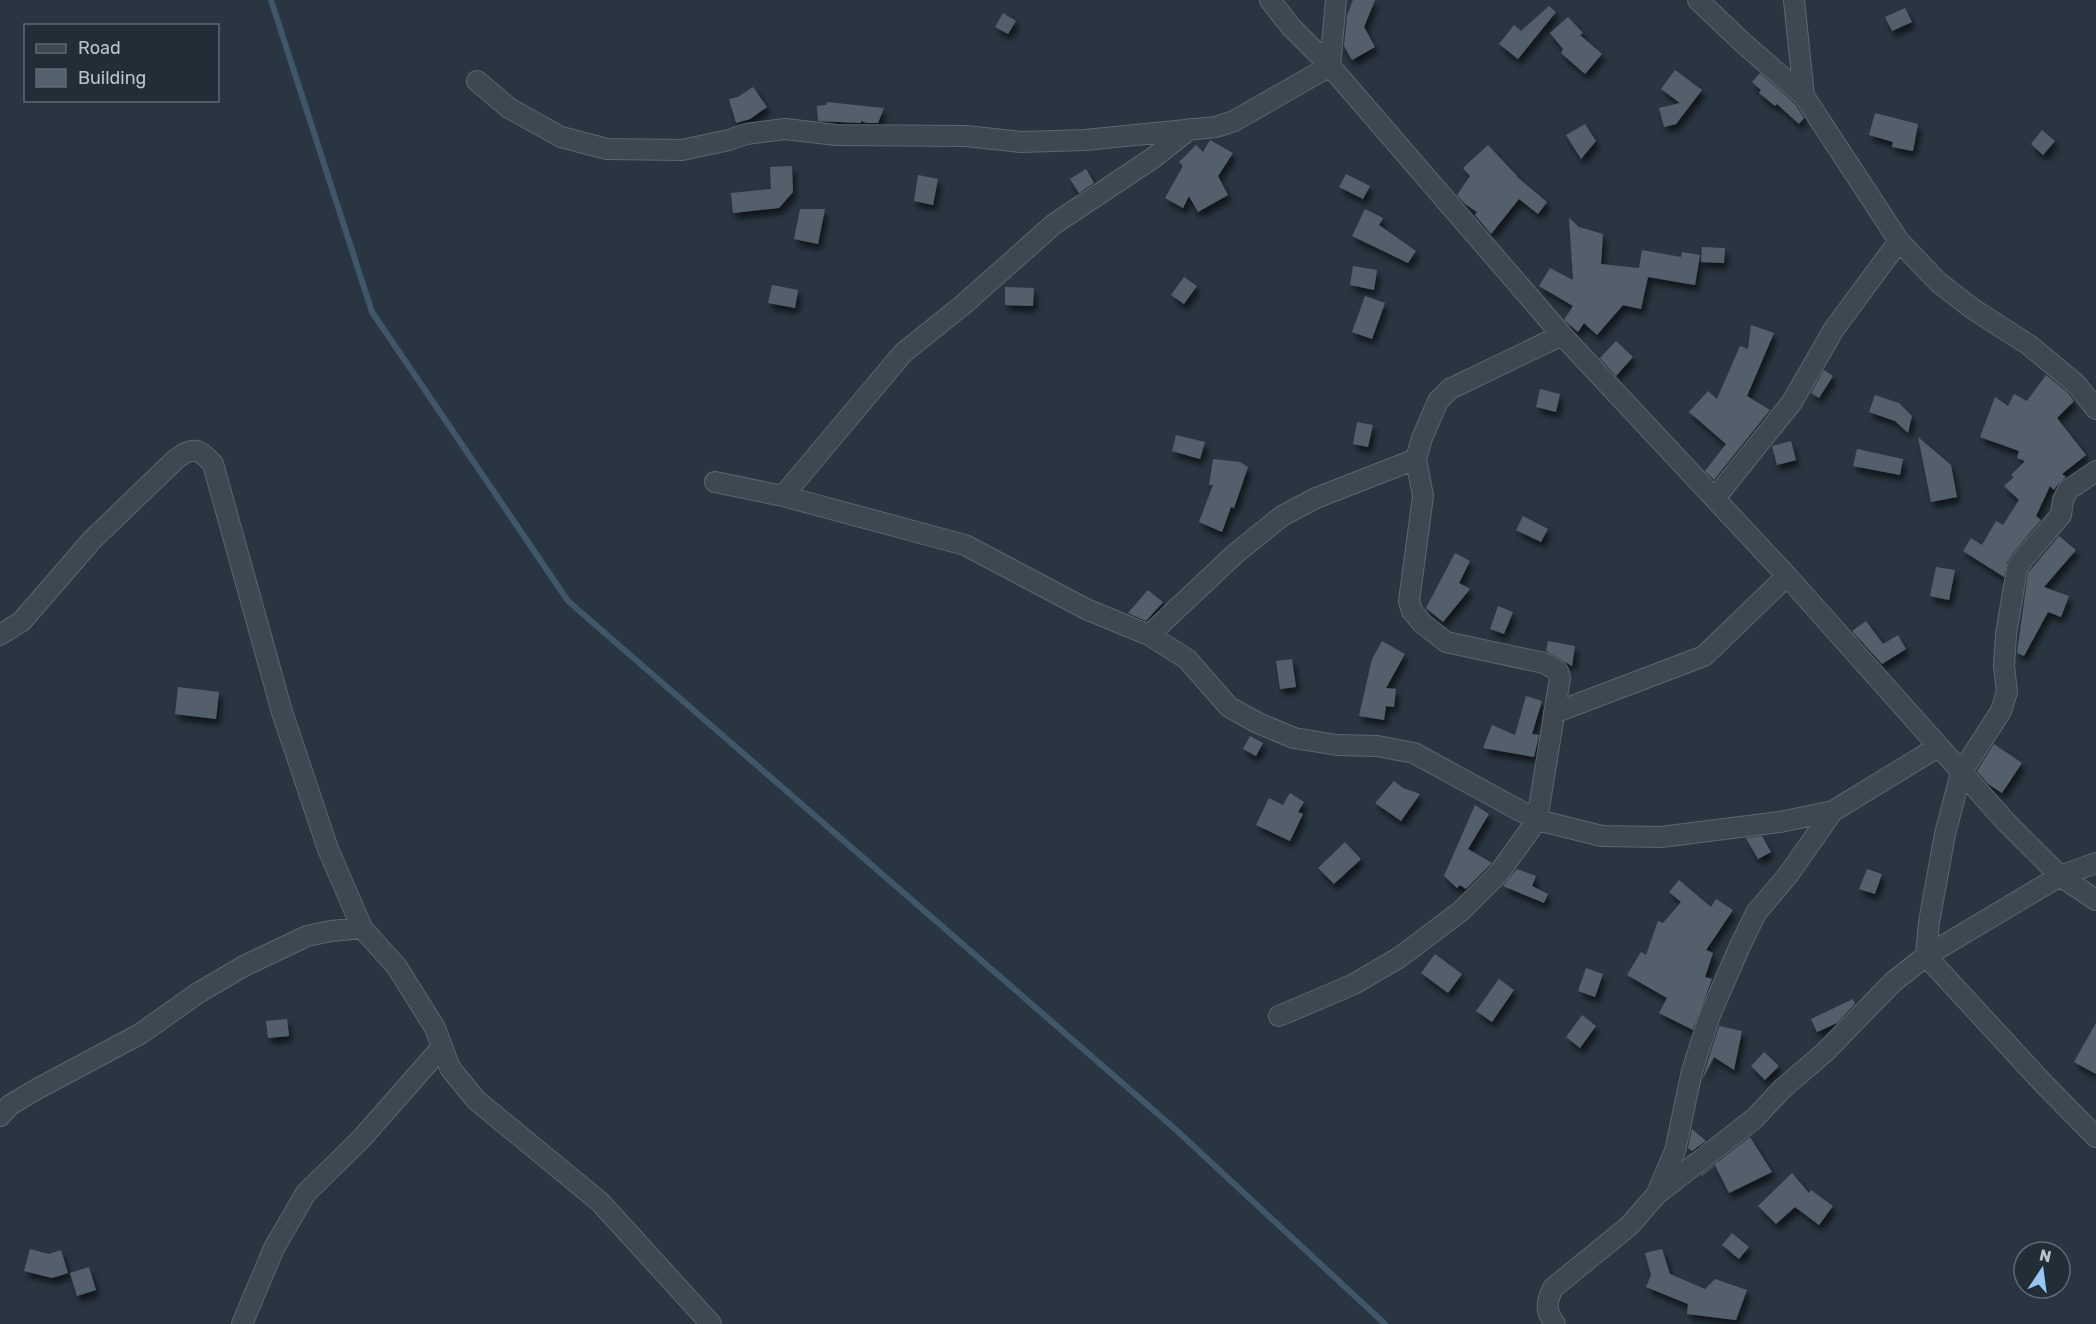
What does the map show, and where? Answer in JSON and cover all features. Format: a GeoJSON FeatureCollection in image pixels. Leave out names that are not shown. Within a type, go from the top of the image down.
{"type":"FeatureCollection","features":[{"type":"Feature","properties":{"kind":"street"},"geometry":{"type":"LineString","coordinates":[[1270,0],[1291,27],[1330,66],[1562,335],[1787,576],[1961,773],[2060,876],[2096,900]]}},
{"type":"Feature","properties":{"kind":"street"},"geometry":{"type":"LineString","coordinates":[[1330,66],[1336,0]]}},
{"type":"Feature","properties":{"kind":"street"},"geometry":{"type":"LineString","coordinates":[[1698,0],[1804,96],[1899,241],[1938,282],[1973,309],[2029,345],[2076,384],[2096,409]]}},
{"type":"Feature","properties":{"kind":"street"},"geometry":{"type":"LineString","coordinates":[[1794,0],[1804,96]]}},
{"type":"Feature","properties":{"kind":"street"},"geometry":{"type":"LineString","coordinates":[[477,81],[509,108],[561,137],[607,149],[682,150],[746,134],[784,129],[836,135],[966,136],[1021,142],[1085,140],[1216,127],[1234,122],[1330,66]]}},
{"type":"Feature","properties":{"kind":"street"},"geometry":{"type":"LineString","coordinates":[[783,496],[903,353],[964,304],[1054,224],[1153,158],[1190,129]]}},
{"type":"Feature","properties":{"kind":"street"},"geometry":{"type":"LineString","coordinates":[[1715,498],[1792,402],[1834,329],[1899,241]]}},
{"type":"Feature","properties":{"kind":"street"},"geometry":{"type":"LineString","coordinates":[[1279,1016],[1354,984],[1400,957],[1452,918],[1498,873],[1537,820],[1560,678],[1558,671],[1544,663],[1446,642],[1422,623],[1412,611],[1409,601],[1423,496],[1416,459],[1422,438],[1438,401],[1450,389],[1562,335]]}},
{"type":"Feature","properties":{"kind":"street"},"geometry":{"type":"LineString","coordinates":[[0,635],[22,621],[93,540],[175,460],[182,454],[193,450],[203,452],[213,464],[282,712],[328,849],[362,928],[397,967],[435,1028],[450,1068],[476,1100],[600,1202],[711,1324]]}},
{"type":"Feature","properties":{"kind":"street"},"geometry":{"type":"LineString","coordinates":[[1149,635],[1235,554],[1282,516],[1316,498],[1416,459]]}},
{"type":"Feature","properties":{"kind":"street"},"geometry":{"type":"LineString","coordinates":[[2096,471],[2068,490],[2063,500],[2061,515],[2017,569],[2006,634],[2004,666],[2007,692],[2001,711],[1961,773],[1945,834],[1929,922],[1926,956],[2096,1137]]}},
{"type":"Feature","properties":{"kind":"street"},"geometry":{"type":"LineString","coordinates":[[716,482],[783,496],[965,545],[1086,609],[1149,635],[1187,659],[1229,707],[1258,723],[1294,738],[1337,745],[1377,746],[1414,753],[1537,820],[1602,836],[1661,837],[1780,822],[1833,811],[1938,747]]}},
{"type":"Feature","properties":{"kind":"street"},"geometry":{"type":"LineString","coordinates":[[1554,713],[1704,656],[1787,576]]}},
{"type":"Feature","properties":{"kind":"street"},"geometry":{"type":"LineString","coordinates":[[1657,1194],[1676,1151],[1692,1071],[1710,1015],[1740,946],[1756,913],[1788,875],[1833,811]]}},
{"type":"Feature","properties":{"kind":"street"},"geometry":{"type":"LineString","coordinates":[[1555,1324],[1549,1316],[1546,1303],[1553,1288],[1629,1226],[1657,1194],[1755,1118],[1782,1089],[1825,1052],[1893,982],[1926,956],[2060,876],[2096,863]]}},
{"type":"Feature","properties":{"kind":"street"},"geometry":{"type":"LineString","coordinates":[[0,1116],[10,1105],[140,1034],[198,993],[244,966],[307,936],[362,928]]}},
{"type":"Feature","properties":{"kind":"street"},"geometry":{"type":"LineString","coordinates":[[242,1324],[274,1248],[306,1193],[362,1139],[442,1047]]}},
{"type":"Feature","properties":{"kind":"building"},"geometry":{"type":"Polygon","coordinates":[[[1353,0],[1375,0],[1364,27],[1375,47],[1352,60],[1344,46],[1347,16],[1353,0]]]}},
{"type":"Feature","properties":{"kind":"building"},"geometry":{"type":"Polygon","coordinates":[[[1549,6],[1556,12],[1518,59],[1499,44],[1514,25],[1521,31],[1549,6]]]}},
{"type":"Feature","properties":{"kind":"building"},"geometry":{"type":"Polygon","coordinates":[[[1905,8],[1912,22],[1892,31],[1885,17],[1905,8]]]}},
{"type":"Feature","properties":{"kind":"building"},"geometry":{"type":"Polygon","coordinates":[[[1003,13],[1016,21],[1008,34],[995,27],[1003,13]]]}},
{"type":"Feature","properties":{"kind":"building"},"geometry":{"type":"Polygon","coordinates":[[[1568,17],[1583,33],[1580,35],[1602,54],[1585,74],[1561,53],[1563,49],[1550,33],[1568,17]]]}},
{"type":"Feature","properties":{"kind":"building"},"geometry":{"type":"Polygon","coordinates":[[[1675,70],[1702,90],[1676,124],[1664,127],[1659,108],[1680,103],[1661,89],[1675,70]]]}},
{"type":"Feature","properties":{"kind":"building"},"geometry":{"type":"Polygon","coordinates":[[[1760,73],[1795,104],[1804,118],[1799,124],[1777,104],[1775,106],[1759,93],[1761,90],[1752,82],[1760,73]]]}},
{"type":"Feature","properties":{"kind":"building"},"geometry":{"type":"Polygon","coordinates":[[[753,87],[767,107],[750,119],[736,123],[729,99],[738,97],[753,87]]]}},
{"type":"Feature","properties":{"kind":"building"},"geometry":{"type":"Polygon","coordinates":[[[827,102],[884,108],[878,123],[818,121],[817,106],[826,105],[827,102]]]}},
{"type":"Feature","properties":{"kind":"building"},"geometry":{"type":"Polygon","coordinates":[[[1875,113],[1918,124],[1913,151],[1892,147],[1893,142],[1869,135],[1875,113]]]}},
{"type":"Feature","properties":{"kind":"building"},"geometry":{"type":"Polygon","coordinates":[[[1585,124],[1596,141],[1581,159],[1566,135],[1585,124]]]}},
{"type":"Feature","properties":{"kind":"building"},"geometry":{"type":"Polygon","coordinates":[[[2042,130],[2055,141],[2043,155],[2031,144],[2042,130]]]}},
{"type":"Feature","properties":{"kind":"building"},"geometry":{"type":"Polygon","coordinates":[[[1210,140],[1233,153],[1218,176],[1228,195],[1198,212],[1189,196],[1183,208],[1165,198],[1183,166],[1179,162],[1196,145],[1203,152],[1210,140]]]}},
{"type":"Feature","properties":{"kind":"building"},"geometry":{"type":"Polygon","coordinates":[[[1488,145],[1518,177],[1516,176],[1547,202],[1538,214],[1519,199],[1491,234],[1475,215],[1477,212],[1457,195],[1470,176],[1463,168],[1488,145]]]}},
{"type":"Feature","properties":{"kind":"building"},"geometry":{"type":"Polygon","coordinates":[[[792,166],[793,192],[779,208],[733,213],[731,193],[771,189],[770,167],[792,166]]]}},
{"type":"Feature","properties":{"kind":"building"},"geometry":{"type":"Polygon","coordinates":[[[1086,169],[1094,183],[1079,193],[1070,179],[1086,169]]]}},
{"type":"Feature","properties":{"kind":"building"},"geometry":{"type":"Polygon","coordinates":[[[1346,174],[1370,186],[1363,199],[1339,187],[1346,174]]]}},
{"type":"Feature","properties":{"kind":"building"},"geometry":{"type":"Polygon","coordinates":[[[918,175],[938,179],[933,205],[914,201],[918,175]]]}},
{"type":"Feature","properties":{"kind":"building"},"geometry":{"type":"Polygon","coordinates":[[[800,209],[825,209],[818,244],[794,239],[800,209]]]}},
{"type":"Feature","properties":{"kind":"building"},"geometry":{"type":"Polygon","coordinates":[[[1365,209],[1383,218],[1379,225],[1416,251],[1408,263],[1352,236],[1365,209]]]}},
{"type":"Feature","properties":{"kind":"building"},"geometry":{"type":"Polygon","coordinates":[[[1569,218],[1579,227],[1603,234],[1601,264],[1639,268],[1642,250],[1681,257],[1682,252],[1700,255],[1695,285],[1648,277],[1641,309],[1623,305],[1597,335],[1584,323],[1578,332],[1564,320],[1573,306],[1539,286],[1550,268],[1573,280],[1569,218]]]}},
{"type":"Feature","properties":{"kind":"building"},"geometry":{"type":"Polygon","coordinates":[[[1702,247],[1725,248],[1724,263],[1701,262],[1702,247]]]}},
{"type":"Feature","properties":{"kind":"building"},"geometry":{"type":"Polygon","coordinates":[[[1353,266],[1377,270],[1374,290],[1350,285],[1353,266]]]}},
{"type":"Feature","properties":{"kind":"building"},"geometry":{"type":"Polygon","coordinates":[[[1184,277],[1197,286],[1184,304],[1171,295],[1184,277]]]}},
{"type":"Feature","properties":{"kind":"building"},"geometry":{"type":"Polygon","coordinates":[[[772,285],[798,290],[795,308],[768,303],[772,285]]]}},
{"type":"Feature","properties":{"kind":"building"},"geometry":{"type":"Polygon","coordinates":[[[1005,287],[1034,288],[1033,306],[1005,305],[1005,287]]]}},
{"type":"Feature","properties":{"kind":"building"},"geometry":{"type":"Polygon","coordinates":[[[1365,296],[1385,303],[1372,339],[1352,332],[1365,296]]]}},
{"type":"Feature","properties":{"kind":"building"},"geometry":{"type":"Polygon","coordinates":[[[1751,325],[1774,333],[1747,396],[1770,410],[1714,480],[1705,471],[1726,444],[1689,412],[1708,391],[1717,399],[1740,346],[1748,349],[1751,325]]]}},
{"type":"Feature","properties":{"kind":"building"},"geometry":{"type":"Polygon","coordinates":[[[1616,341],[1633,357],[1616,376],[1600,358],[1616,341]]]}},
{"type":"Feature","properties":{"kind":"building"},"geometry":{"type":"Polygon","coordinates":[[[1824,370],[1833,376],[1819,398],[1811,393],[1824,370]]]}},
{"type":"Feature","properties":{"kind":"building"},"geometry":{"type":"Polygon","coordinates":[[[2046,375],[2067,392],[2074,401],[2057,418],[2086,455],[2062,474],[2066,477],[2054,490],[2050,486],[2036,516],[2041,520],[2013,553],[2007,563],[2004,577],[1963,551],[1971,538],[1982,545],[1996,521],[2003,525],[2019,500],[2004,486],[2014,477],[2011,475],[2025,461],[2017,458],[2019,451],[1980,437],[1995,397],[2008,406],[2014,394],[2027,401],[2046,375]]]}},
{"type":"Feature","properties":{"kind":"building"},"geometry":{"type":"Polygon","coordinates":[[[1540,389],[1560,394],[1556,412],[1536,407],[1540,389]]]}},
{"type":"Feature","properties":{"kind":"building"},"geometry":{"type":"Polygon","coordinates":[[[1875,395],[1899,403],[1912,416],[1908,433],[1895,421],[1869,412],[1875,395]]]}},
{"type":"Feature","properties":{"kind":"building"},"geometry":{"type":"Polygon","coordinates":[[[1357,422],[1373,425],[1368,447],[1353,444],[1357,422]]]}},
{"type":"Feature","properties":{"kind":"building"},"geometry":{"type":"Polygon","coordinates":[[[1176,435],[1205,442],[1200,459],[1172,451],[1176,435]]]}},
{"type":"Feature","properties":{"kind":"building"},"geometry":{"type":"Polygon","coordinates":[[[1918,437],[1951,465],[1957,497],[1931,502],[1918,437]]]}},
{"type":"Feature","properties":{"kind":"building"},"geometry":{"type":"Polygon","coordinates":[[[1791,441],[1796,460],[1777,465],[1772,446],[1791,441]]]}},
{"type":"Feature","properties":{"kind":"building"},"geometry":{"type":"Polygon","coordinates":[[[1857,449],[1903,459],[1900,475],[1853,466],[1857,449]]]}},
{"type":"Feature","properties":{"kind":"building"},"geometry":{"type":"Polygon","coordinates":[[[1213,459],[1240,462],[1248,467],[1234,508],[1231,507],[1222,532],[1199,522],[1213,485],[1209,485],[1213,459]]]}},
{"type":"Feature","properties":{"kind":"building"},"geometry":{"type":"Polygon","coordinates":[[[1523,516],[1548,529],[1541,542],[1516,530],[1523,516]]]}},
{"type":"Feature","properties":{"kind":"building"},"geometry":{"type":"Polygon","coordinates":[[[2059,536],[2076,550],[2044,587],[2069,596],[2061,617],[2048,612],[2024,656],[2017,653],[2028,573],[2059,536]]]}},
{"type":"Feature","properties":{"kind":"building"},"geometry":{"type":"Polygon","coordinates":[[[1455,553],[1470,561],[1459,583],[1470,589],[1443,622],[1426,608],[1455,553]]]}},
{"type":"Feature","properties":{"kind":"building"},"geometry":{"type":"Polygon","coordinates":[[[1936,567],[1955,570],[1949,600],[1930,596],[1936,567]]]}},
{"type":"Feature","properties":{"kind":"building"},"geometry":{"type":"Polygon","coordinates":[[[1148,590],[1163,602],[1146,621],[1128,613],[1148,590]]]}},
{"type":"Feature","properties":{"kind":"building"},"geometry":{"type":"Polygon","coordinates":[[[1498,606],[1513,612],[1504,634],[1490,629],[1498,606]]]}},
{"type":"Feature","properties":{"kind":"building"},"geometry":{"type":"Polygon","coordinates":[[[1866,621],[1883,644],[1898,635],[1906,649],[1882,664],[1852,631],[1866,621]]]}},
{"type":"Feature","properties":{"kind":"building"},"geometry":{"type":"Polygon","coordinates":[[[1382,641],[1405,654],[1386,688],[1396,689],[1394,707],[1386,706],[1384,720],[1359,716],[1372,659],[1382,641]]]}},
{"type":"Feature","properties":{"kind":"building"},"geometry":{"type":"Polygon","coordinates":[[[1548,641],[1575,646],[1572,666],[1546,651],[1548,641]]]}},
{"type":"Feature","properties":{"kind":"building"},"geometry":{"type":"Polygon","coordinates":[[[1292,659],[1296,687],[1280,689],[1276,661],[1292,659]]]}},
{"type":"Feature","properties":{"kind":"building"},"geometry":{"type":"Polygon","coordinates":[[[178,687],[219,692],[216,719],[175,714],[178,687]]]}},
{"type":"Feature","properties":{"kind":"building"},"geometry":{"type":"Polygon","coordinates":[[[1526,696],[1542,701],[1532,734],[1539,735],[1534,757],[1483,748],[1492,725],[1515,735],[1526,696]]]}},
{"type":"Feature","properties":{"kind":"building"},"geometry":{"type":"Polygon","coordinates":[[[1250,736],[1263,743],[1256,756],[1243,749],[1250,736]]]}},
{"type":"Feature","properties":{"kind":"building"},"geometry":{"type":"Polygon","coordinates":[[[1994,744],[2022,763],[2002,793],[1988,784],[1977,771],[1994,744]]]}},
{"type":"Feature","properties":{"kind":"building"},"geometry":{"type":"Polygon","coordinates":[[[1394,781],[1403,788],[1420,794],[1401,821],[1375,803],[1394,781]]]}},
{"type":"Feature","properties":{"kind":"building"},"geometry":{"type":"Polygon","coordinates":[[[1290,793],[1304,802],[1298,812],[1303,814],[1290,841],[1256,825],[1269,798],[1283,805],[1290,793]]]}},
{"type":"Feature","properties":{"kind":"building"},"geometry":{"type":"Polygon","coordinates":[[[1475,805],[1489,814],[1468,849],[1492,863],[1466,889],[1460,885],[1457,888],[1444,876],[1475,805]]]}},
{"type":"Feature","properties":{"kind":"building"},"geometry":{"type":"Polygon","coordinates":[[[1762,836],[1771,852],[1758,859],[1746,838],[1762,836]]]}},
{"type":"Feature","properties":{"kind":"building"},"geometry":{"type":"Polygon","coordinates":[[[1345,842],[1361,859],[1334,884],[1318,868],[1345,842]]]}},
{"type":"Feature","properties":{"kind":"building"},"geometry":{"type":"Polygon","coordinates":[[[1517,869],[1536,876],[1532,886],[1548,894],[1544,903],[1503,886],[1517,869]]]}},
{"type":"Feature","properties":{"kind":"building"},"geometry":{"type":"Polygon","coordinates":[[[1867,869],[1882,874],[1875,894],[1859,889],[1867,869]]]}},
{"type":"Feature","properties":{"kind":"building"},"geometry":{"type":"Polygon","coordinates":[[[1679,880],[1711,907],[1716,899],[1733,910],[1706,950],[1713,953],[1705,977],[1712,979],[1693,1030],[1659,1013],[1667,998],[1627,975],[1641,952],[1646,955],[1658,921],[1663,923],[1681,902],[1669,892],[1679,880]]]}},
{"type":"Feature","properties":{"kind":"building"},"geometry":{"type":"Polygon","coordinates":[[[1435,954],[1462,974],[1448,993],[1421,973],[1435,954]]]}},
{"type":"Feature","properties":{"kind":"building"},"geometry":{"type":"Polygon","coordinates":[[[1586,968],[1603,974],[1595,997],[1578,991],[1586,968]]]}},
{"type":"Feature","properties":{"kind":"building"},"geometry":{"type":"Polygon","coordinates":[[[1499,979],[1514,990],[1492,1022],[1476,1011],[1499,979]]]}},
{"type":"Feature","properties":{"kind":"building"},"geometry":{"type":"Polygon","coordinates":[[[1853,999],[1855,1004],[1837,1023],[1817,1032],[1811,1019],[1853,999]]]}},
{"type":"Feature","properties":{"kind":"building"},"geometry":{"type":"Polygon","coordinates":[[[1582,1015],[1596,1026],[1580,1048],[1566,1037],[1582,1015]]]}},
{"type":"Feature","properties":{"kind":"building"},"geometry":{"type":"Polygon","coordinates":[[[287,1019],[289,1036],[268,1038],[266,1021],[287,1019]]]}},
{"type":"Feature","properties":{"kind":"building"},"geometry":{"type":"Polygon","coordinates":[[[2096,1023],[2096,1074],[2074,1062],[2096,1023]]]}},
{"type":"Feature","properties":{"kind":"building"},"geometry":{"type":"Polygon","coordinates":[[[1719,1026],[1742,1031],[1734,1070],[1714,1057],[1702,1080],[1719,1026]]]}},
{"type":"Feature","properties":{"kind":"building"},"geometry":{"type":"Polygon","coordinates":[[[1764,1052],[1779,1066],[1765,1080],[1751,1066],[1764,1052]]]}},
{"type":"Feature","properties":{"kind":"building"},"geometry":{"type":"Polygon","coordinates":[[[1692,1129],[1706,1141],[1692,1151],[1688,1148],[1692,1129]]]}},
{"type":"Feature","properties":{"kind":"building"},"geometry":{"type":"Polygon","coordinates":[[[1750,1137],[1772,1172],[1729,1193],[1715,1165],[1701,1175],[1750,1137]]]}},
{"type":"Feature","properties":{"kind":"building"},"geometry":{"type":"Polygon","coordinates":[[[1792,1173],[1809,1193],[1811,1190],[1833,1206],[1819,1225],[1795,1207],[1776,1224],[1758,1206],[1792,1173]]]}},
{"type":"Feature","properties":{"kind":"building"},"geometry":{"type":"Polygon","coordinates":[[[1732,1233],[1749,1247],[1739,1259],[1722,1245],[1732,1233]]]}},
{"type":"Feature","properties":{"kind":"building"},"geometry":{"type":"Polygon","coordinates":[[[30,1249],[49,1254],[61,1250],[68,1273],[52,1278],[24,1271],[30,1249]]]}},
{"type":"Feature","properties":{"kind":"building"},"geometry":{"type":"Polygon","coordinates":[[[1662,1249],[1670,1274],[1705,1289],[1715,1279],[1747,1290],[1736,1320],[1687,1314],[1688,1304],[1646,1287],[1651,1275],[1645,1253],[1662,1249]]]}},
{"type":"Feature","properties":{"kind":"building"},"geometry":{"type":"Polygon","coordinates":[[[89,1267],[96,1290],[77,1296],[70,1273],[89,1267]]]}},
{"type":"Feature","properties":{"kind":"waterway"},"geometry":{"type":"LineString","coordinates":[[271,0],[372,312],[568,601],[1174,1128],[1385,1324]]}}]}
